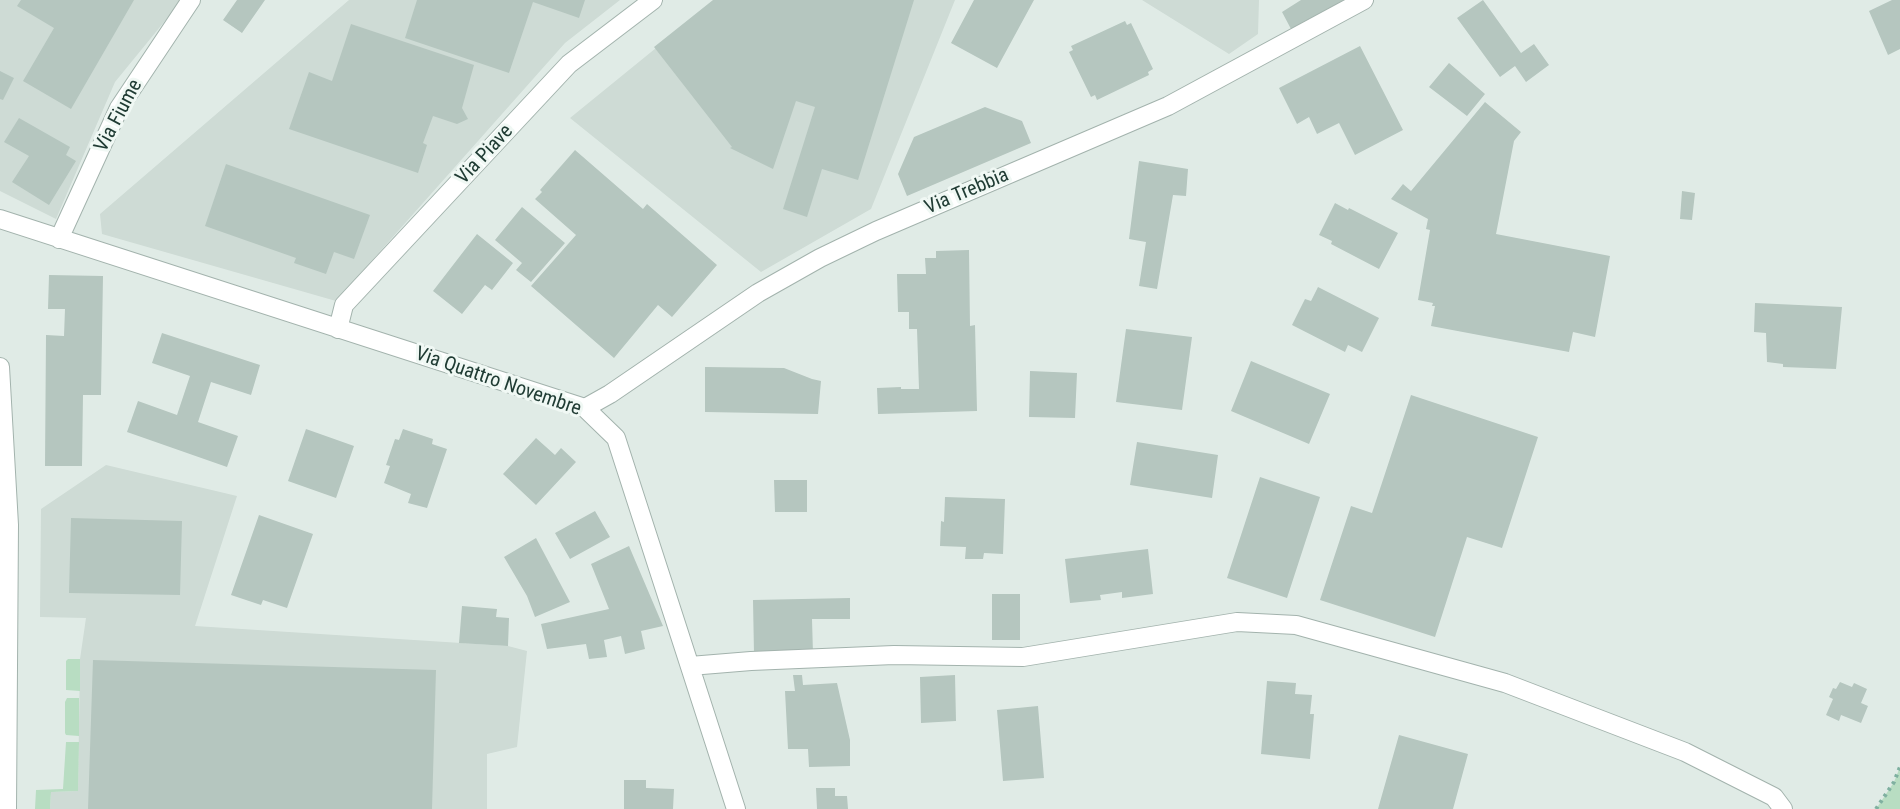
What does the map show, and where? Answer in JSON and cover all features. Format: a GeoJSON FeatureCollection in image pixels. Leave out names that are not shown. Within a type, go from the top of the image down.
{"type":"FeatureCollection","features":[{"type":"Feature","properties":{"kind":"street","name":"Via Fiume"},"geometry":{"type":"LineString","coordinates":[[59,239],[119,108],[191,0]]}},
{"type":"Feature","properties":{"kind":"street","name":"Via Piave"},"geometry":{"type":"LineString","coordinates":[[338,329],[344,305],[570,64],[653,0]]}},
{"type":"Feature","properties":{"kind":"street","name":"Via Trebbia"},"geometry":{"type":"LineString","coordinates":[[585,408],[610,394],[758,293],[819,258],[876,231],[1168,106],[1364,0]]}},
{"type":"Feature","properties":{"kind":"street","name":"Via Quattro Novembre"},"geometry":{"type":"LineString","coordinates":[[0,219],[585,408],[616,438],[736,809]]}},
{"type":"Feature","properties":{"kind":"street"},"geometry":{"type":"LineString","coordinates":[[0,368],[9,525],[7,809]]}},
{"type":"Feature","properties":{"kind":"street"},"geometry":{"type":"LineString","coordinates":[[690,666],[894,655],[1023,657],[1237,622],[1296,625],[1505,683],[1685,752],[1774,797],[1783,809]]}},
{"type":"Feature","properties":{"kind":"path"},"geometry":{"type":"LineString","coordinates":[[1876,809],[1894,782],[1900,767]]}},
{"type":"Feature","properties":{"kind":"shaded area"},"geometry":{"type":"Polygon","coordinates":[[[0,0],[182,0],[115,82],[56,219],[0,191],[0,0]]]}},
{"type":"Feature","properties":{"kind":"shaded area"},"geometry":{"type":"Polygon","coordinates":[[[349,0],[620,0],[565,43],[336,301],[102,234],[100,214],[349,0]]]}},
{"type":"Feature","properties":{"kind":"shaded area"},"geometry":{"type":"Polygon","coordinates":[[[715,0],[955,0],[871,209],[761,272],[570,118],[715,0]]]}},
{"type":"Feature","properties":{"kind":"shaded area"},"geometry":{"type":"Polygon","coordinates":[[[1142,0],[1259,0],[1258,34],[1229,54],[1142,0]]]}},
{"type":"Feature","properties":{"kind":"shaded area"},"geometry":{"type":"Polygon","coordinates":[[[106,465],[237,496],[195,626],[508,646],[527,651],[517,747],[487,754],[487,809],[50,809],[51,792],[78,791],[80,659],[86,618],[40,617],[41,509],[106,465]]]}},
{"type":"Feature","properties":{"kind":"green space"},"geometry":{"type":"Polygon","coordinates":[[[80,659],[80,691],[66,690],[66,661],[80,659]]]}},
{"type":"Feature","properties":{"kind":"green space"},"geometry":{"type":"Polygon","coordinates":[[[67,698],[79,698],[79,736],[65,733],[67,698]]]}},
{"type":"Feature","properties":{"kind":"green space"},"geometry":{"type":"Polygon","coordinates":[[[66,742],[79,742],[78,791],[51,792],[50,809],[35,809],[36,790],[63,789],[66,742]]]}},
{"type":"Feature","properties":{"kind":"green space"},"geometry":{"type":"Polygon","coordinates":[[[1900,767],[1900,809],[1876,809],[1894,782],[1900,767]]]}},
{"type":"Feature","properties":{"kind":"building"},"geometry":{"type":"Polygon","coordinates":[[[21,0],[134,0],[71,109],[23,81],[54,28],[17,6],[21,0]]]}},
{"type":"Feature","properties":{"kind":"building"},"geometry":{"type":"Polygon","coordinates":[[[237,0],[265,0],[242,33],[223,20],[237,0]]]}},
{"type":"Feature","properties":{"kind":"building"},"geometry":{"type":"Polygon","coordinates":[[[417,0],[585,0],[579,18],[533,2],[509,73],[405,38],[417,0]]]}},
{"type":"Feature","properties":{"kind":"building"},"geometry":{"type":"Polygon","coordinates":[[[713,0],[914,0],[858,180],[822,169],[807,217],[783,209],[815,107],[796,101],[773,169],[730,148],[732,147],[654,47],[713,0]]]}},
{"type":"Feature","properties":{"kind":"building"},"geometry":{"type":"Polygon","coordinates":[[[974,0],[1034,0],[997,68],[951,43],[974,0]]]}},
{"type":"Feature","properties":{"kind":"building"},"geometry":{"type":"Polygon","coordinates":[[[1301,0],[1344,0],[1291,29],[1282,12],[1301,0]]]}},
{"type":"Feature","properties":{"kind":"building"},"geometry":{"type":"Polygon","coordinates":[[[1483,0],[1521,53],[1534,44],[1549,65],[1526,82],[1515,66],[1500,77],[1457,18],[1483,0]]]}},
{"type":"Feature","properties":{"kind":"building"},"geometry":{"type":"Polygon","coordinates":[[[1892,0],[1900,0],[1900,49],[1888,55],[1869,11],[1892,0]]]}},
{"type":"Feature","properties":{"kind":"building"},"geometry":{"type":"Polygon","coordinates":[[[1125,21],[1127,25],[1131,23],[1153,69],[1148,72],[1149,75],[1097,100],[1095,95],[1091,97],[1069,52],[1073,50],[1071,46],[1125,21]]]}},
{"type":"Feature","properties":{"kind":"building"},"geometry":{"type":"Polygon","coordinates":[[[351,24],[474,65],[462,108],[468,119],[457,124],[433,116],[423,143],[427,145],[418,173],[289,129],[309,72],[332,81],[351,24]]]}},
{"type":"Feature","properties":{"kind":"building"},"geometry":{"type":"Polygon","coordinates":[[[1360,46],[1403,130],[1355,155],[1339,123],[1317,134],[1309,117],[1297,124],[1279,88],[1360,46]]]}},
{"type":"Feature","properties":{"kind":"building"},"geometry":{"type":"Polygon","coordinates":[[[1449,63],[1485,94],[1467,116],[1429,87],[1449,63]]]}},
{"type":"Feature","properties":{"kind":"building"},"geometry":{"type":"Polygon","coordinates":[[[0,71],[14,78],[3,100],[0,99],[0,71]]]}},
{"type":"Feature","properties":{"kind":"building"},"geometry":{"type":"Polygon","coordinates":[[[1485,102],[1521,132],[1514,141],[1496,234],[1610,256],[1595,337],[1573,332],[1569,352],[1431,326],[1435,306],[1432,306],[1433,303],[1418,300],[1430,230],[1426,229],[1428,219],[1391,199],[1403,184],[1411,191],[1485,102]]]}},
{"type":"Feature","properties":{"kind":"building"},"geometry":{"type":"Polygon","coordinates":[[[985,107],[1022,121],[1031,143],[907,196],[898,174],[914,137],[985,107]]]}},
{"type":"Feature","properties":{"kind":"building"},"geometry":{"type":"Polygon","coordinates":[[[19,118],[70,147],[66,155],[76,161],[49,205],[12,182],[29,156],[4,142],[19,118]]]}},
{"type":"Feature","properties":{"kind":"building"},"geometry":{"type":"Polygon","coordinates":[[[575,150],[643,209],[647,204],[717,265],[672,317],[658,305],[614,358],[531,286],[576,235],[535,199],[542,192],[540,190],[575,150]]]}},
{"type":"Feature","properties":{"kind":"building"},"geometry":{"type":"Polygon","coordinates":[[[1139,161],[1188,169],[1186,196],[1173,195],[1157,289],[1139,286],[1146,242],[1129,239],[1139,161]]]}},
{"type":"Feature","properties":{"kind":"building"},"geometry":{"type":"Polygon","coordinates":[[[226,164],[370,215],[354,259],[334,252],[326,274],[294,263],[296,258],[205,226],[226,164]]]}},
{"type":"Feature","properties":{"kind":"building"},"geometry":{"type":"Polygon","coordinates":[[[1682,191],[1695,193],[1692,220],[1680,219],[1682,191]]]}},
{"type":"Feature","properties":{"kind":"building"},"geometry":{"type":"Polygon","coordinates":[[[1335,203],[1398,233],[1379,269],[1331,244],[1332,241],[1319,235],[1335,203]]]}},
{"type":"Feature","properties":{"kind":"building"},"geometry":{"type":"Polygon","coordinates":[[[522,207],[565,243],[531,282],[516,270],[522,263],[495,240],[522,207]]]}},
{"type":"Feature","properties":{"kind":"building"},"geometry":{"type":"Polygon","coordinates":[[[477,234],[513,263],[492,290],[485,285],[462,314],[433,291],[477,234]]]}},
{"type":"Feature","properties":{"kind":"building"},"geometry":{"type":"Polygon","coordinates":[[[969,250],[970,326],[975,325],[977,411],[878,414],[877,388],[919,389],[917,329],[909,329],[909,312],[898,312],[897,274],[926,274],[925,258],[936,258],[936,251],[969,250]]]}},
{"type":"Feature","properties":{"kind":"building"},"geometry":{"type":"Polygon","coordinates":[[[49,275],[103,276],[101,395],[83,395],[82,466],[45,466],[46,335],[64,336],[65,309],[48,309],[49,275]]]}},
{"type":"Feature","properties":{"kind":"building"},"geometry":{"type":"Polygon","coordinates":[[[1318,287],[1379,318],[1362,352],[1348,345],[1345,352],[1292,325],[1305,299],[1311,301],[1318,287]]]}},
{"type":"Feature","properties":{"kind":"building"},"geometry":{"type":"Polygon","coordinates":[[[1755,303],[1842,307],[1836,369],[1783,367],[1783,364],[1767,362],[1766,333],[1754,332],[1755,303]]]}},
{"type":"Feature","properties":{"kind":"building"},"geometry":{"type":"Polygon","coordinates":[[[1126,329],[1192,337],[1182,410],[1116,402],[1126,329]]]}},
{"type":"Feature","properties":{"kind":"building"},"geometry":{"type":"Polygon","coordinates":[[[162,333],[260,365],[251,395],[211,382],[198,422],[238,436],[227,467],[127,432],[138,401],[177,415],[190,376],[152,363],[162,333]]]}},
{"type":"Feature","properties":{"kind":"building"},"geometry":{"type":"Polygon","coordinates":[[[1251,361],[1330,394],[1309,444],[1231,411],[1251,361]]]}},
{"type":"Feature","properties":{"kind":"building"},"geometry":{"type":"Polygon","coordinates":[[[705,367],[784,368],[821,381],[818,414],[705,412],[705,367]]]}},
{"type":"Feature","properties":{"kind":"building"},"geometry":{"type":"Polygon","coordinates":[[[1030,371],[1077,373],[1075,418],[1029,417],[1030,371]]]}},
{"type":"Feature","properties":{"kind":"building"},"geometry":{"type":"Polygon","coordinates":[[[1411,395],[1538,437],[1502,548],[1467,537],[1435,637],[1320,600],[1351,506],[1372,513],[1411,395]]]}},
{"type":"Feature","properties":{"kind":"building"},"geometry":{"type":"Polygon","coordinates":[[[306,429],[354,446],[336,498],[288,481],[306,429]]]}},
{"type":"Feature","properties":{"kind":"building"},"geometry":{"type":"Polygon","coordinates":[[[403,429],[433,439],[432,444],[447,449],[427,508],[408,503],[411,494],[384,483],[390,466],[386,465],[395,439],[399,440],[403,429]]]}},
{"type":"Feature","properties":{"kind":"building"},"geometry":{"type":"Polygon","coordinates":[[[536,438],[555,455],[561,448],[576,462],[536,505],[503,474],[536,438]]]}},
{"type":"Feature","properties":{"kind":"building"},"geometry":{"type":"Polygon","coordinates":[[[1137,442],[1218,455],[1212,498],[1130,485],[1137,442]]]}},
{"type":"Feature","properties":{"kind":"building"},"geometry":{"type":"Polygon","coordinates":[[[1260,477],[1320,497],[1287,598],[1227,578],[1260,477]]]}},
{"type":"Feature","properties":{"kind":"building"},"geometry":{"type":"Polygon","coordinates":[[[774,480],[807,480],[807,512],[775,512],[774,480]]]}},
{"type":"Feature","properties":{"kind":"building"},"geometry":{"type":"Polygon","coordinates":[[[945,497],[1005,499],[1003,554],[984,553],[983,559],[965,559],[966,547],[940,546],[945,497]]]}},
{"type":"Feature","properties":{"kind":"building"},"geometry":{"type":"Polygon","coordinates":[[[595,511],[610,537],[570,559],[555,533],[595,511]]]}},
{"type":"Feature","properties":{"kind":"building"},"geometry":{"type":"Polygon","coordinates":[[[259,515],[313,534],[287,608],[263,600],[261,605],[231,595],[259,515]]]}},
{"type":"Feature","properties":{"kind":"building"},"geometry":{"type":"Polygon","coordinates":[[[71,518],[182,521],[180,595],[69,593],[71,518]]]}},
{"type":"Feature","properties":{"kind":"building"},"geometry":{"type":"Polygon","coordinates":[[[536,538],[570,602],[535,617],[527,596],[504,557],[536,538]]]}},
{"type":"Feature","properties":{"kind":"building"},"geometry":{"type":"Polygon","coordinates":[[[629,546],[663,626],[641,631],[645,649],[625,654],[621,636],[604,640],[607,657],[589,659],[586,644],[547,649],[541,624],[609,609],[591,564],[629,546]]]}},
{"type":"Feature","properties":{"kind":"building"},"geometry":{"type":"Polygon","coordinates":[[[1148,549],[1153,594],[1122,598],[1122,592],[1100,595],[1101,600],[1070,603],[1065,559],[1148,549]]]}},
{"type":"Feature","properties":{"kind":"building"},"geometry":{"type":"Polygon","coordinates":[[[992,594],[1020,594],[1020,640],[992,640],[992,594]]]}},
{"type":"Feature","properties":{"kind":"building"},"geometry":{"type":"Polygon","coordinates":[[[850,598],[850,619],[812,619],[813,654],[754,654],[753,600],[850,598]]]}},
{"type":"Feature","properties":{"kind":"building"},"geometry":{"type":"Polygon","coordinates":[[[462,606],[497,609],[496,617],[509,618],[508,646],[459,643],[462,606]]]}},
{"type":"Feature","properties":{"kind":"building"},"geometry":{"type":"Polygon","coordinates":[[[93,660],[436,670],[432,809],[88,809],[93,660]]]}},
{"type":"Feature","properties":{"kind":"building"},"geometry":{"type":"Polygon","coordinates":[[[793,675],[802,675],[803,685],[837,683],[850,740],[850,766],[809,767],[808,749],[788,749],[785,691],[795,691],[793,675]]]}},
{"type":"Feature","properties":{"kind":"building"},"geometry":{"type":"Polygon","coordinates":[[[955,675],[956,721],[921,723],[920,677],[955,675]]]}},
{"type":"Feature","properties":{"kind":"building"},"geometry":{"type":"Polygon","coordinates":[[[1267,681],[1296,683],[1295,694],[1312,695],[1310,714],[1314,714],[1310,759],[1261,754],[1267,681]]]}},
{"type":"Feature","properties":{"kind":"building"},"geometry":{"type":"Polygon","coordinates":[[[1840,682],[1852,687],[1854,683],[1867,689],[1861,703],[1868,706],[1861,723],[1841,715],[1839,721],[1826,715],[1833,699],[1829,697],[1833,688],[1836,689],[1840,682]]]}},
{"type":"Feature","properties":{"kind":"building"},"geometry":{"type":"Polygon","coordinates":[[[1038,706],[1044,778],[1003,781],[997,710],[1038,706]]]}},
{"type":"Feature","properties":{"kind":"building"},"geometry":{"type":"Polygon","coordinates":[[[1399,735],[1468,754],[1453,809],[1378,809],[1399,735]]]}},
{"type":"Feature","properties":{"kind":"building"},"geometry":{"type":"Polygon","coordinates":[[[624,780],[646,780],[646,788],[674,789],[673,809],[624,809],[624,780]]]}},
{"type":"Feature","properties":{"kind":"building"},"geometry":{"type":"Polygon","coordinates":[[[816,788],[835,788],[835,796],[847,796],[848,809],[817,809],[816,788]]]}}]}
